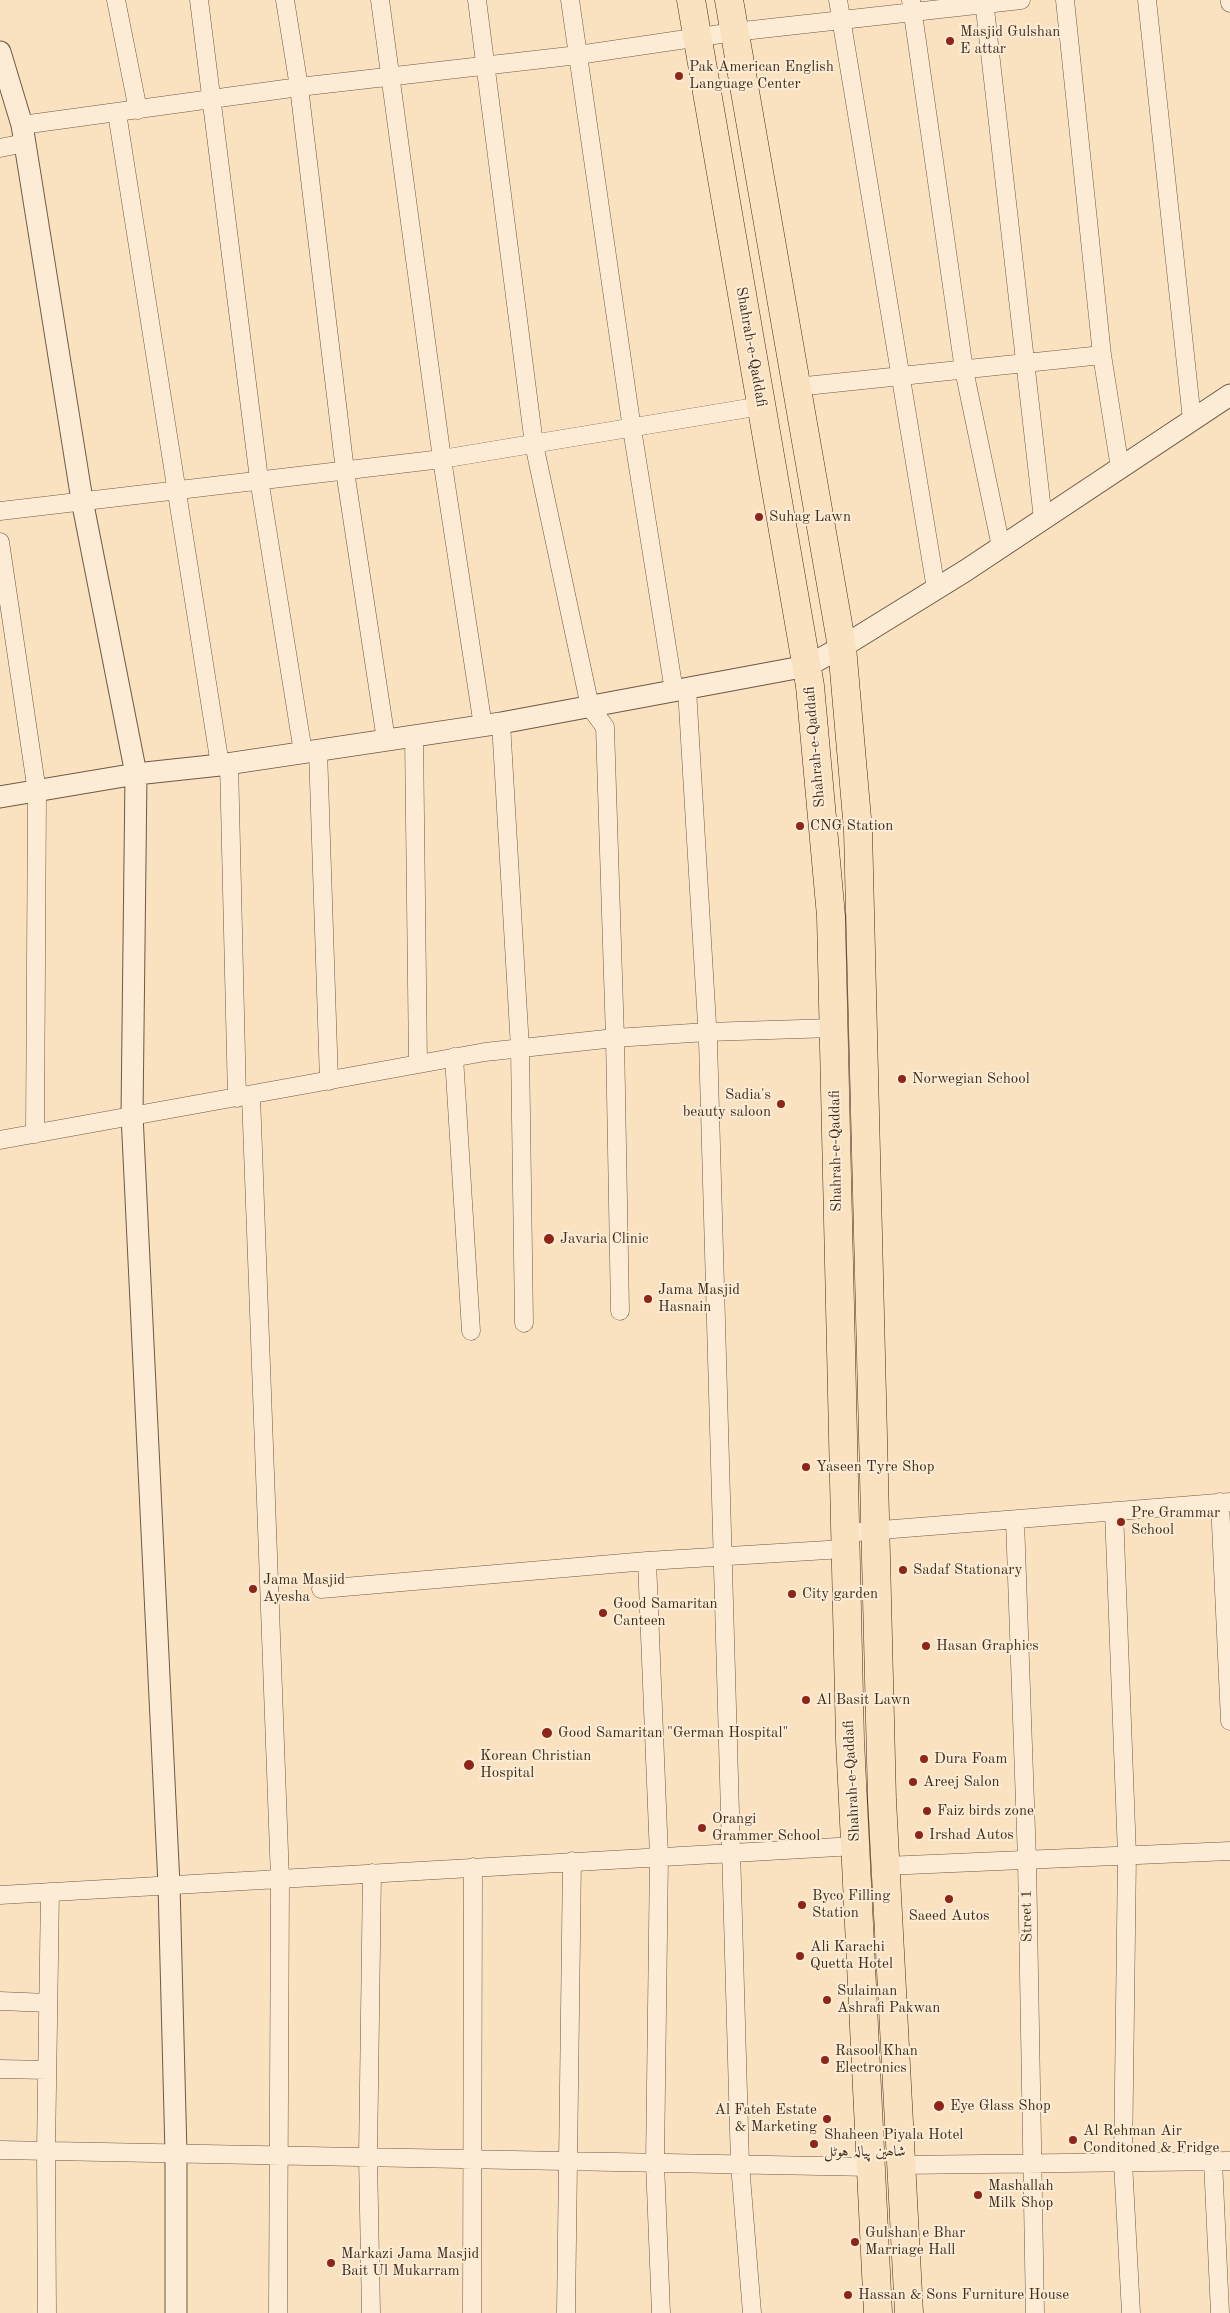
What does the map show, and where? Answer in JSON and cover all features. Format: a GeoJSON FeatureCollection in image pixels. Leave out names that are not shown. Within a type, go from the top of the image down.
{"type":"FeatureCollection","features":[{"type":"Feature","properties":{"kind":"main road","name":"Shahrah-e-Qaddafi"},"geometry":{"type":"LineString","coordinates":[[691,0],[807,666],[830,916],[844,1541],[855,1846],[878,2313]]}},
{"type":"Feature","properties":{"kind":"main road","name":"Shahrah-e-Qaddafi"},"geometry":{"type":"LineString","coordinates":[[729,0],[842,647],[858,830],[885,1866],[909,2313]]}},
{"type":"Feature","properties":{"kind":"street"},"geometry":{"type":"LineString","coordinates":[[116,0],[138,110]]}},
{"type":"Feature","properties":{"kind":"street"},"geometry":{"type":"LineString","coordinates":[[199,0],[259,479],[310,751],[329,1081]]}},
{"type":"Feature","properties":{"kind":"street"},"geometry":{"type":"LineString","coordinates":[[285,0],[299,87],[345,471],[386,740]]}},
{"type":"Feature","properties":{"kind":"street"},"geometry":{"type":"LineString","coordinates":[[380,0],[392,76],[442,459],[492,724],[520,1048],[524,1323]]}},
{"type":"Feature","properties":{"kind":"street"},"geometry":{"type":"LineString","coordinates":[[477,0],[534,444],[590,707],[605,727],[615,1038],[620,1311]]}},
{"type":"Feature","properties":{"kind":"street"},"geometry":{"type":"LineString","coordinates":[[570,0],[632,429],[681,690],[707,1032],[740,2164],[752,2313]]}},
{"type":"Feature","properties":{"kind":"street"},"geometry":{"type":"LineString","coordinates":[[838,0],[936,589]]}},
{"type":"Feature","properties":{"kind":"street"},"geometry":{"type":"LineString","coordinates":[[0,148],[23,134],[117,113],[211,99],[578,55],[698,39],[734,32],[841,20],[912,6],[1021,0]]}},
{"type":"Feature","properties":{"kind":"street"},"geometry":{"type":"LineString","coordinates":[[1065,0],[1102,355],[1120,468]]}},
{"type":"Feature","properties":{"kind":"street"},"geometry":{"type":"LineString","coordinates":[[1147,0],[1192,420]]}},
{"type":"Feature","properties":{"kind":"street"},"geometry":{"type":"LineString","coordinates":[[984,2],[1043,519]]}},
{"type":"Feature","properties":{"kind":"street"},"geometry":{"type":"LineString","coordinates":[[912,6],[964,370],[1001,547]]}},
{"type":"Feature","properties":{"kind":"street"},"geometry":{"type":"LineString","coordinates":[[0,52],[23,134],[82,500],[136,774],[132,1115],[169,1885],[176,2152],[176,2313]]}},
{"type":"Feature","properties":{"kind":"street"},"geometry":{"type":"LineString","coordinates":[[117,113],[177,492],[224,764],[244,1097],[280,1878],[278,2313]]}},
{"type":"Feature","properties":{"kind":"street"},"geometry":{"type":"LineString","coordinates":[[796,387],[1102,355]]}},
{"type":"Feature","properties":{"kind":"street"},"geometry":{"type":"LineString","coordinates":[[0,797],[136,774],[224,764],[492,724],[807,666],[842,647],[936,589],[1230,394]]}},
{"type":"Feature","properties":{"kind":"street"},"geometry":{"type":"LineString","coordinates":[[0,511],[82,500],[177,492],[259,479],[442,459],[632,429],[761,406]]}},
{"type":"Feature","properties":{"kind":"street"},"geometry":{"type":"LineString","coordinates":[[0,542],[37,792],[35,1134]]}},
{"type":"Feature","properties":{"kind":"street"},"geometry":{"type":"LineString","coordinates":[[414,736],[418,1064]]}},
{"type":"Feature","properties":{"kind":"street"},"geometry":{"type":"LineString","coordinates":[[0,1140],[132,1115],[244,1097],[454,1057],[520,1048],[615,1038],[707,1032],[833,1028]]}},
{"type":"Feature","properties":{"kind":"street"},"geometry":{"type":"LineString","coordinates":[[454,1057],[470,1331]]}},
{"type":"Feature","properties":{"kind":"street"},"geometry":{"type":"LineString","coordinates":[[321,1589],[723,1556],[844,1541],[875,1532],[1225,1502],[1230,1721]]}},
{"type":"Feature","properties":{"kind":"street"},"geometry":{"type":"LineString","coordinates":[[1114,1512],[1127,1855],[1123,2162],[1131,2313]]}},
{"type":"Feature","properties":{"kind":"street","name":"Street 1"},"geometry":{"type":"LineString","coordinates":[[1015,1520],[1026,1860],[1035,2313]]}},
{"type":"Feature","properties":{"kind":"street"},"geometry":{"type":"LineString","coordinates":[[647,1561],[659,1856],[655,2163],[661,2313]]}},
{"type":"Feature","properties":{"kind":"street"},"geometry":{"type":"LineString","coordinates":[[0,1895],[855,1846]]}},
{"type":"Feature","properties":{"kind":"street"},"geometry":{"type":"LineString","coordinates":[[885,1866],[1230,1851]]}},
{"type":"Feature","properties":{"kind":"street"},"geometry":{"type":"LineString","coordinates":[[566,2313],[572,1861]]}},
{"type":"Feature","properties":{"kind":"street"},"geometry":{"type":"LineString","coordinates":[[472,2313],[473,1867]]}},
{"type":"Feature","properties":{"kind":"street"},"geometry":{"type":"LineString","coordinates":[[371,2313],[368,2157],[372,1873]]}},
{"type":"Feature","properties":{"kind":"street"},"geometry":{"type":"LineString","coordinates":[[47,2313],[46,2151],[50,1892]]}},
{"type":"Feature","properties":{"kind":"street"},"geometry":{"type":"LineString","coordinates":[[0,2001],[48,2003]]}},
{"type":"Feature","properties":{"kind":"street"},"geometry":{"type":"LineString","coordinates":[[0,2069],[47,2070]]}},
{"type":"Feature","properties":{"kind":"street"},"geometry":{"type":"LineString","coordinates":[[0,2150],[871,2167]]}},
{"type":"Feature","properties":{"kind":"street"},"geometry":{"type":"LineString","coordinates":[[901,2165],[1221,2161],[1220,2313]]}},
{"type":"Feature","properties":{"kind":"place","name":"Masjid Gulshan E attar"},"geometry":{"type":"Point","coordinates":[950,41]}},
{"type":"Feature","properties":{"kind":"place","name":"Pak American English Language Center"},"geometry":{"type":"Point","coordinates":[679,76]}},
{"type":"Feature","properties":{"kind":"place","name":"Suhag Lawn"},"geometry":{"type":"Point","coordinates":[759,517]}},
{"type":"Feature","properties":{"kind":"place","name":"CNG Station"},"geometry":{"type":"Point","coordinates":[800,826]}},
{"type":"Feature","properties":{"kind":"place","name":"Norwegian School"},"geometry":{"type":"Point","coordinates":[902,1079]}},
{"type":"Feature","properties":{"kind":"place","name":"Sadia's beauty saloon"},"geometry":{"type":"Point","coordinates":[781,1104]}},
{"type":"Feature","properties":{"kind":"place","name":"Javaria Clinic"},"geometry":{"type":"Point","coordinates":[549,1239]}},
{"type":"Feature","properties":{"kind":"place","name":"Jama Masjid Hasnain"},"geometry":{"type":"Point","coordinates":[648,1299]}},
{"type":"Feature","properties":{"kind":"place","name":"Yaseen Tyre Shop"},"geometry":{"type":"Point","coordinates":[806,1467]}},
{"type":"Feature","properties":{"kind":"place","name":"Pre Grammar School"},"geometry":{"type":"Point","coordinates":[1121,1522]}},
{"type":"Feature","properties":{"kind":"place","name":"Sadaf Stationary"},"geometry":{"type":"Point","coordinates":[903,1570]}},
{"type":"Feature","properties":{"kind":"place","name":"Jama Masjid Ayesha"},"geometry":{"type":"Point","coordinates":[253,1589]}},
{"type":"Feature","properties":{"kind":"place","name":"City garden"},"geometry":{"type":"Point","coordinates":[792,1594]}},
{"type":"Feature","properties":{"kind":"place","name":"Good Samaritan Canteen"},"geometry":{"type":"Point","coordinates":[603,1613]}},
{"type":"Feature","properties":{"kind":"place","name":"Hasan Graphics"},"geometry":{"type":"Point","coordinates":[926,1646]}},
{"type":"Feature","properties":{"kind":"place","name":"Al Basit Lawn"},"geometry":{"type":"Point","coordinates":[806,1700]}},
{"type":"Feature","properties":{"kind":"place","name":"Good Samaritan \"German Hospital\""},"geometry":{"type":"Point","coordinates":[547,1733]}},
{"type":"Feature","properties":{"kind":"place","name":"Dura Foam"},"geometry":{"type":"Point","coordinates":[924,1759]}},
{"type":"Feature","properties":{"kind":"place","name":"Korean Christian Hospital"},"geometry":{"type":"Point","coordinates":[469,1765]}},
{"type":"Feature","properties":{"kind":"place","name":"Areej Salon"},"geometry":{"type":"Point","coordinates":[913,1782]}},
{"type":"Feature","properties":{"kind":"place","name":"Faiz birds zone"},"geometry":{"type":"Point","coordinates":[927,1811]}},
{"type":"Feature","properties":{"kind":"place","name":"Orangi Grammer School"},"geometry":{"type":"Point","coordinates":[702,1828]}},
{"type":"Feature","properties":{"kind":"place","name":"Irshad Autos"},"geometry":{"type":"Point","coordinates":[919,1835]}},
{"type":"Feature","properties":{"kind":"place","name":"Saeed Autos"},"geometry":{"type":"Point","coordinates":[949,1899]}},
{"type":"Feature","properties":{"kind":"place","name":"Byco Filling Station"},"geometry":{"type":"Point","coordinates":[802,1905]}},
{"type":"Feature","properties":{"kind":"place","name":"Ali Karachi Quetta Hotel"},"geometry":{"type":"Point","coordinates":[800,1956]}},
{"type":"Feature","properties":{"kind":"place","name":"Sulaiman Ashrafi Pakwan"},"geometry":{"type":"Point","coordinates":[827,2000]}},
{"type":"Feature","properties":{"kind":"place","name":"Rasool Khan Electronics"},"geometry":{"type":"Point","coordinates":[825,2060]}},
{"type":"Feature","properties":{"kind":"place","name":"Eye Glass Shop"},"geometry":{"type":"Point","coordinates":[939,2106]}},
{"type":"Feature","properties":{"kind":"place","name":"Al Fateh Estate & Marketing"},"geometry":{"type":"Point","coordinates":[827,2119]}},
{"type":"Feature","properties":{"kind":"place","name":"Al Rehman Air Conditoned & Fridge"},"geometry":{"type":"Point","coordinates":[1073,2140]}},
{"type":"Feature","properties":{"kind":"place","name":"Shaheen Piyala Hotel شاھین پیالہ ہوٹل"},"geometry":{"type":"Point","coordinates":[814,2144]}},
{"type":"Feature","properties":{"kind":"place","name":"Mashallah Milk Shop"},"geometry":{"type":"Point","coordinates":[978,2195]}},
{"type":"Feature","properties":{"kind":"place","name":"Gulshan e Bhar Marriage Hall"},"geometry":{"type":"Point","coordinates":[855,2242]}},
{"type":"Feature","properties":{"kind":"place","name":"Markazi Jama Masjid Bait Ul Mukarram"},"geometry":{"type":"Point","coordinates":[331,2263]}},
{"type":"Feature","properties":{"kind":"place","name":"Hassan & Sons Furniture House"},"geometry":{"type":"Point","coordinates":[848,2295]}}]}
